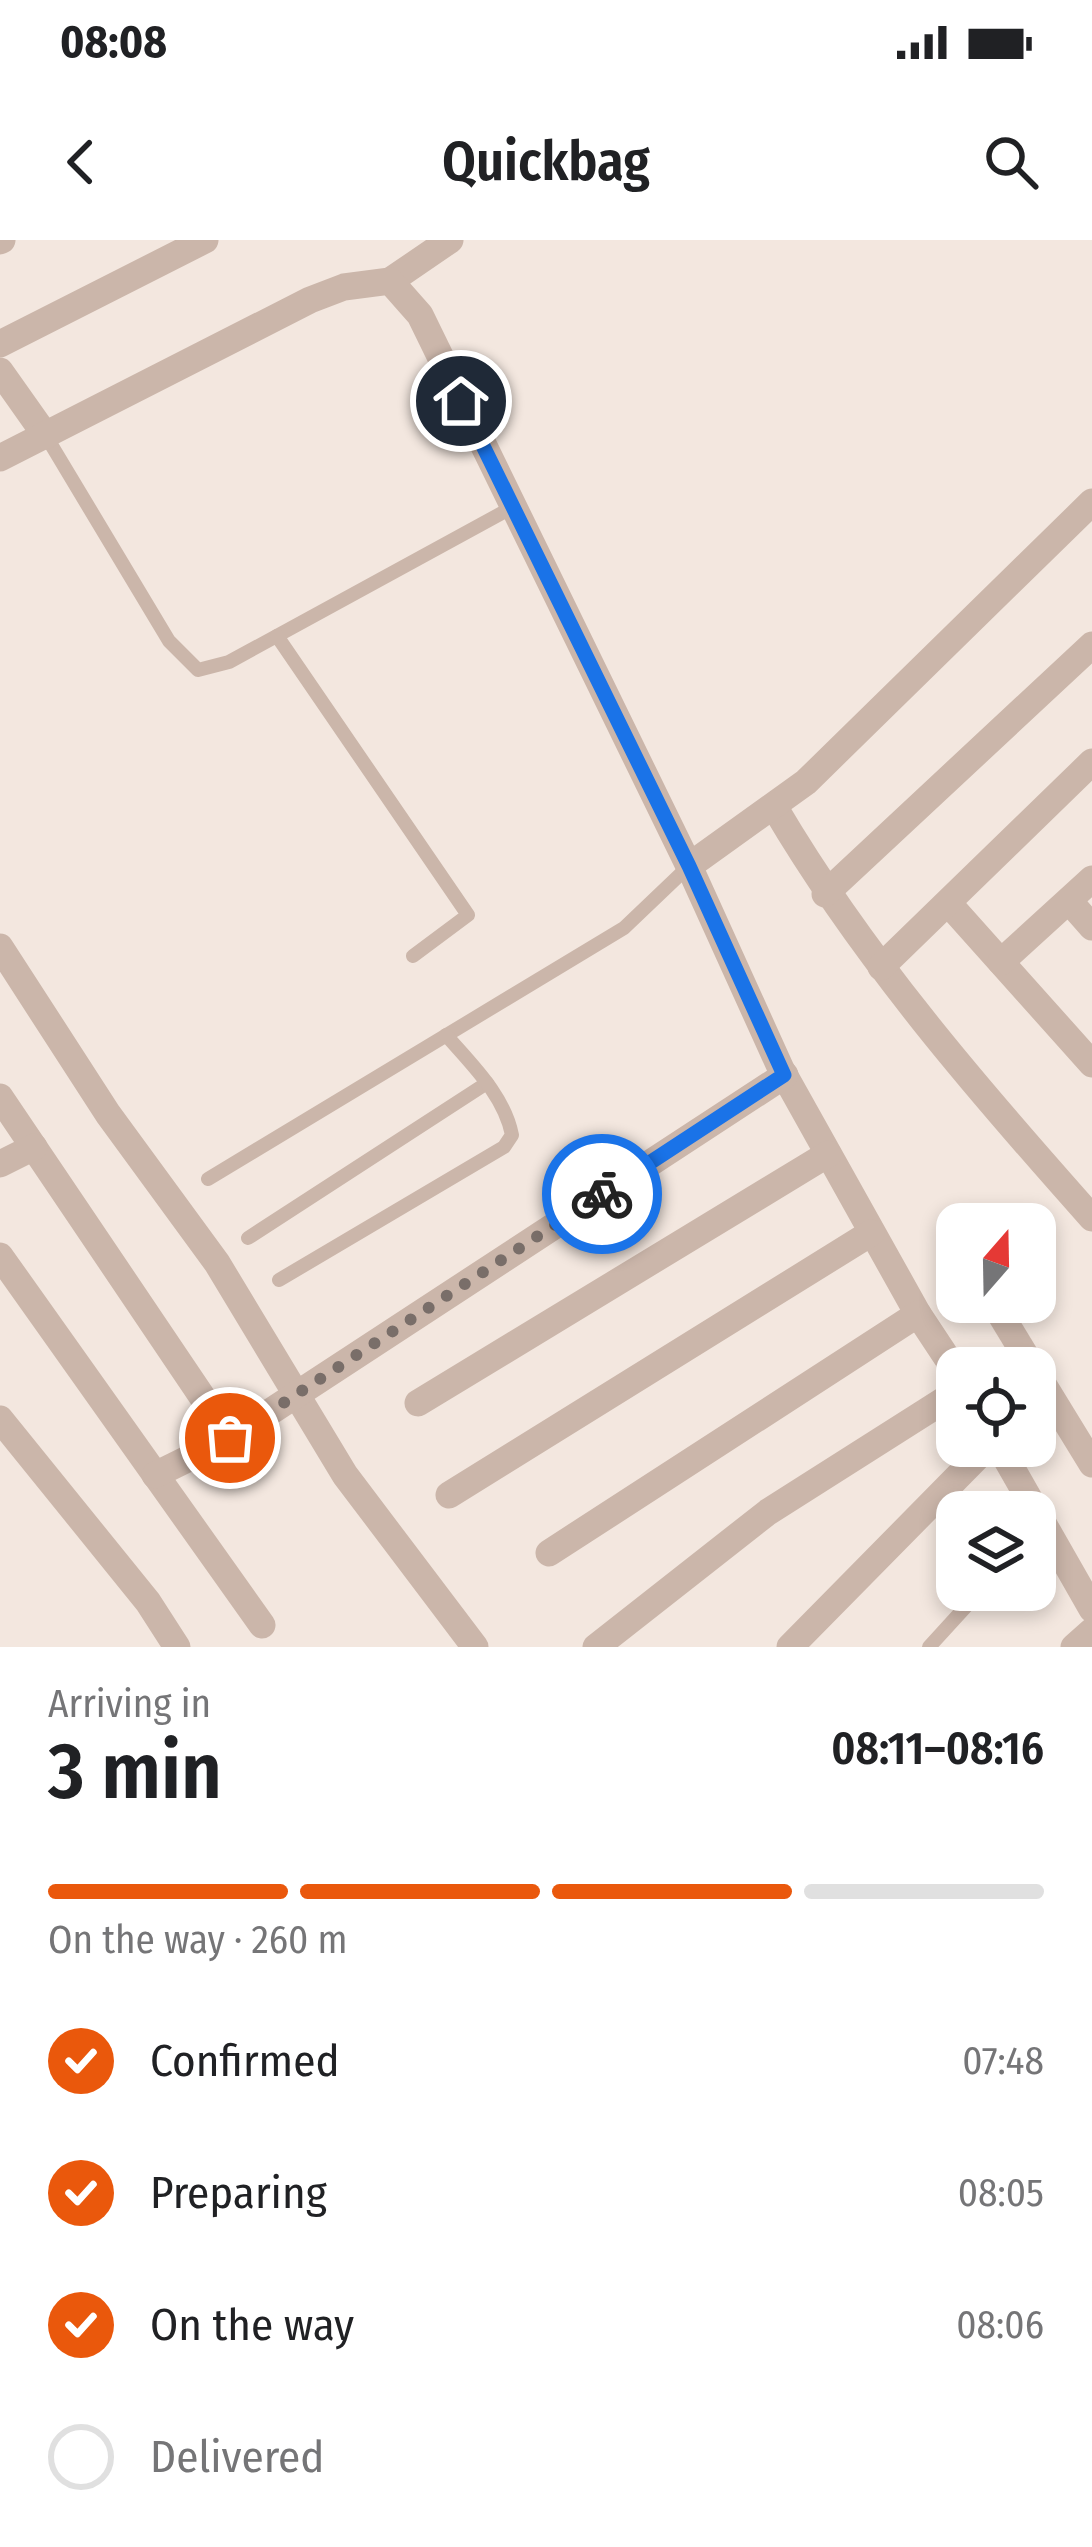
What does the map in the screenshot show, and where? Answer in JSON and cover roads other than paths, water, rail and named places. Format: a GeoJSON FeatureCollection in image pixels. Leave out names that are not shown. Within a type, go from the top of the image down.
{"type":"FeatureCollection","features":[{"type":"Feature","properties":{"kind":"street"},"geometry":{"type":"LineString","coordinates":[[0,344],[205,240]]}},
{"type":"Feature","properties":{"kind":"street"},"geometry":{"type":"LineString","coordinates":[[0,458],[310,299],[344,287],[389,281],[450,240]]}},
{"type":"Feature","properties":{"kind":"street"},"geometry":{"type":"LineString","coordinates":[[389,281],[420,315],[689,866],[784,1075],[940,1347]]}},
{"type":"Feature","properties":{"kind":"street"},"geometry":{"type":"LineString","coordinates":[[0,371],[46,436]]}},
{"type":"Feature","properties":{"kind":"street"},"geometry":{"type":"LineString","coordinates":[[689,866],[775,808],[1092,502]]}},
{"type":"Feature","properties":{"kind":"street"},"geometry":{"type":"LineString","coordinates":[[825,894],[1092,645]]}},
{"type":"Feature","properties":{"kind":"street"},"geometry":{"type":"LineString","coordinates":[[881,967],[1092,762]]}},
{"type":"Feature","properties":{"kind":"street"},"geometry":{"type":"LineString","coordinates":[[775,808],[825,894],[881,967],[1092,1218]]}},
{"type":"Feature","properties":{"kind":"street"},"geometry":{"type":"LineString","coordinates":[[1000,962],[1092,879]]}},
{"type":"Feature","properties":{"kind":"street"},"geometry":{"type":"LineString","coordinates":[[1070,902],[1092,927]]}},
{"type":"Feature","properties":{"kind":"street"},"geometry":{"type":"LineString","coordinates":[[949,904],[1092,1064]]}},
{"type":"Feature","properties":{"kind":"street"},"geometry":{"type":"LineString","coordinates":[[0,947],[108,1114],[217,1263],[345,1475],[475,1647]]}},
{"type":"Feature","properties":{"kind":"street"},"geometry":{"type":"LineString","coordinates":[[155,1475],[230,1438],[784,1075]]}},
{"type":"Feature","properties":{"kind":"street"},"geometry":{"type":"LineString","coordinates":[[0,1097],[230,1438]]}},
{"type":"Feature","properties":{"kind":"street"},"geometry":{"type":"LineString","coordinates":[[0,1164],[34,1147]]}},
{"type":"Feature","properties":{"kind":"street"},"geometry":{"type":"LineString","coordinates":[[418,1402],[828,1154]]}},
{"type":"Feature","properties":{"kind":"street"},"geometry":{"type":"LineString","coordinates":[[449,1495],[871,1233]]}},
{"type":"Feature","properties":{"kind":"street"},"geometry":{"type":"LineString","coordinates":[[0,1256],[262,1625]]}},
{"type":"Feature","properties":{"kind":"street"},"geometry":{"type":"LineString","coordinates":[[549,1553],[918,1314]]}},
{"type":"Feature","properties":{"kind":"street"},"geometry":{"type":"LineString","coordinates":[[596,1647],[768,1512],[936,1405]]}},
{"type":"Feature","properties":{"kind":"street"},"geometry":{"type":"LineString","coordinates":[[1056,1406],[1092,1464]]}},
{"type":"Feature","properties":{"kind":"street"},"geometry":{"type":"LineString","coordinates":[[0,1419],[148,1602],[177,1647]]}},
{"type":"Feature","properties":{"kind":"street"},"geometry":{"type":"LineString","coordinates":[[790,1647],[967,1467]]}},
{"type":"Feature","properties":{"kind":"street"},"geometry":{"type":"LineString","coordinates":[[1056,1555],[1092,1609]]}},
{"type":"Feature","properties":{"kind":"street"},"geometry":{"type":"LineString","coordinates":[[1074,1647],[1092,1631]]}},
{"type":"Feature","properties":{"kind":"lane"},"geometry":{"type":"LineString","coordinates":[[46,436],[184,661],[209,670],[513,507]]}},
{"type":"Feature","properties":{"kind":"lane"},"geometry":{"type":"LineString","coordinates":[[277,636],[468,915],[413,956]]}},
{"type":"Feature","properties":{"kind":"lane"},"geometry":{"type":"LineString","coordinates":[[208,1179],[624,928],[689,866]]}},
{"type":"Feature","properties":{"kind":"lane"},"geometry":{"type":"LineString","coordinates":[[280,1280],[504,1147],[512,1135],[508,1116],[446,1035]]}},
{"type":"Feature","properties":{"kind":"lane"},"geometry":{"type":"LineString","coordinates":[[248,1238],[487,1083]]}},
{"type":"Feature","properties":{"kind":"lane"},"geometry":{"type":"LineString","coordinates":[[929,1647],[962,1611]]}}]}
